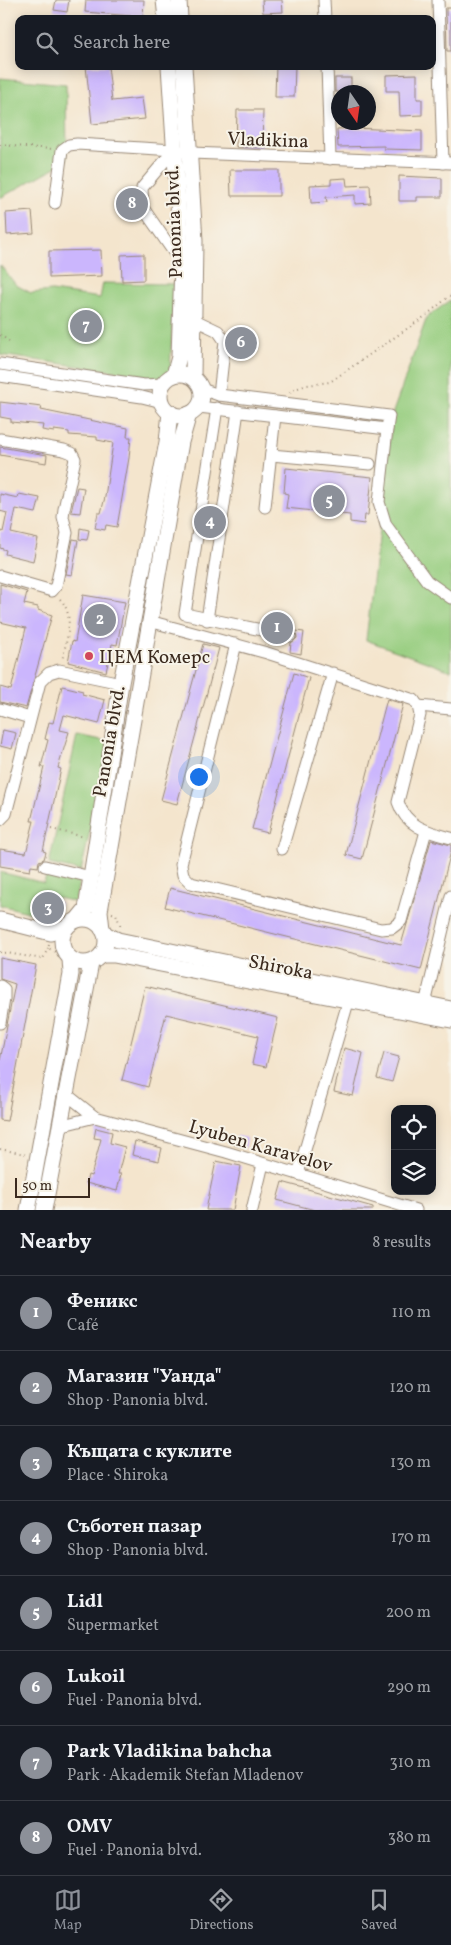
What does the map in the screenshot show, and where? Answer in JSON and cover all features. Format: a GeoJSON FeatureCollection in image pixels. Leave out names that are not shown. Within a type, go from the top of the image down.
{"type":"FeatureCollection","features":[{"type":"Feature","properties":{"kind":"main road"},"geometry":{"type":"LineString","coordinates":[[164,0],[166,15]]}},
{"type":"Feature","properties":{"kind":"main road"},"geometry":{"type":"LineString","coordinates":[[179,0],[180,15]]}},
{"type":"Feature","properties":{"kind":"main road","name":"Panonia blvd."},"geometry":{"type":"LineString","coordinates":[[65,927],[86,908],[121,683],[167,442],[166,407],[160,393],[169,380],[178,357],[182,264],[169,70]]}},
{"type":"Feature","properties":{"kind":"main road","name":"Panonia blvd."},"geometry":{"type":"LineString","coordinates":[[44,1210],[65,1093],[97,959],[106,945],[100,910],[181,442],[194,410],[202,397],[197,383],[195,241],[184,70]]}},
{"type":"Feature","properties":{"kind":"main road"},"geometry":{"type":"LineString","coordinates":[[169,380],[197,383]]}},
{"type":"Feature","properties":{"kind":"main road"},"geometry":{"type":"LineString","coordinates":[[166,407],[179,416],[194,410]]}},
{"type":"Feature","properties":{"kind":"main road"},"geometry":{"type":"LineString","coordinates":[[0,920],[65,927],[88,920],[104,931]]}},
{"type":"Feature","properties":{"kind":"main road"},"geometry":{"type":"LineString","coordinates":[[28,1210],[71,974],[60,952],[65,927]]}},
{"type":"Feature","properties":{"kind":"main road","name":"Shiroka"},"geometry":{"type":"LineString","coordinates":[[104,931],[118,940],[350,994],[451,1020]]}},
{"type":"Feature","properties":{"kind":"main road"},"geometry":{"type":"LineString","coordinates":[[60,952],[80,963],[97,959]]}},
{"type":"Feature","properties":{"kind":"main road","name":"Shiroka"},"geometry":{"type":"LineString","coordinates":[[97,959],[114,955],[451,1009]]}},
{"type":"Feature","properties":{"kind":"street"},"geometry":{"type":"LineString","coordinates":[[324,0],[325,15]]}},
{"type":"Feature","properties":{"kind":"street"},"geometry":{"type":"LineString","coordinates":[[438,0],[447,163]]}},
{"type":"Feature","properties":{"kind":"street"},"geometry":{"type":"LineString","coordinates":[[327,70],[330,159]]}},
{"type":"Feature","properties":{"kind":"street","name":"Vladikina"},"geometry":{"type":"LineString","coordinates":[[62,150],[69,145],[77,144],[174,150],[191,153],[447,163]]}},
{"type":"Feature","properties":{"kind":"street"},"geometry":{"type":"LineString","coordinates":[[56,202],[62,150]]}},
{"type":"Feature","properties":{"kind":"street"},"geometry":{"type":"LineString","coordinates":[[174,150],[142,188],[143,208],[182,264]]}},
{"type":"Feature","properties":{"kind":"street"},"geometry":{"type":"LineString","coordinates":[[195,320],[218,331],[225,341],[219,395]]}},
{"type":"Feature","properties":{"kind":"street"},"geometry":{"type":"LineString","coordinates":[[0,364],[144,385],[169,380]]}},
{"type":"Feature","properties":{"kind":"street"},"geometry":{"type":"LineString","coordinates":[[0,376],[142,397],[166,407]]}},
{"type":"Feature","properties":{"kind":"street"},"geometry":{"type":"LineString","coordinates":[[197,383],[219,395],[389,416],[379,502],[386,525],[428,581],[451,598]]}},
{"type":"Feature","properties":{"kind":"street"},"geometry":{"type":"LineString","coordinates":[[194,410],[217,408],[387,429]]}},
{"type":"Feature","properties":{"kind":"street"},"geometry":{"type":"LineString","coordinates":[[217,408],[185,612],[186,615],[207,620],[290,636]]}},
{"type":"Feature","properties":{"kind":"street"},"geometry":{"type":"LineString","coordinates":[[207,620],[238,411]]}},
{"type":"Feature","properties":{"kind":"street"},"geometry":{"type":"LineString","coordinates":[[265,507],[275,416]]}},
{"type":"Feature","properties":{"kind":"street"},"geometry":{"type":"LineString","coordinates":[[0,439],[64,450],[72,453],[75,458],[63,517],[67,532],[60,579],[52,591],[0,576]]}},
{"type":"Feature","properties":{"kind":"street"},"geometry":{"type":"LineString","coordinates":[[271,455],[370,464]]}},
{"type":"Feature","properties":{"kind":"street"},"geometry":{"type":"LineString","coordinates":[[149,621],[267,652],[414,700],[420,715],[398,802],[401,812],[408,821],[426,831],[451,838]]}},
{"type":"Feature","properties":{"kind":"street"},"geometry":{"type":"LineString","coordinates":[[267,652],[270,632]]}},
{"type":"Feature","properties":{"kind":"street"},"geometry":{"type":"LineString","coordinates":[[236,644],[181,864],[183,875],[191,883],[381,929],[392,928],[401,921],[426,831]]}},
{"type":"Feature","properties":{"kind":"street"},"geometry":{"type":"LineString","coordinates":[[0,820],[6,814],[40,682],[49,673],[60,670],[121,683]]}},
{"type":"Feature","properties":{"kind":"street"},"geometry":{"type":"LineString","coordinates":[[282,849],[333,674]]}},
{"type":"Feature","properties":{"kind":"street"},"geometry":{"type":"LineString","coordinates":[[418,706],[451,709]]}},
{"type":"Feature","properties":{"kind":"street"},"geometry":{"type":"LineString","coordinates":[[0,710],[30,718]]}},
{"type":"Feature","properties":{"kind":"street"},"geometry":{"type":"LineString","coordinates":[[45,866],[91,877]]}},
{"type":"Feature","properties":{"kind":"street"},"geometry":{"type":"LineString","coordinates":[[425,1004],[450,901]]}},
{"type":"Feature","properties":{"kind":"street"},"geometry":{"type":"LineString","coordinates":[[0,986],[4,989],[0,1023]]}},
{"type":"Feature","properties":{"kind":"street"},"geometry":{"type":"LineString","coordinates":[[298,1174],[350,994]]}},
{"type":"Feature","properties":{"kind":"street","name":"Lyuben Karavelov"},"geometry":{"type":"LineString","coordinates":[[65,1093],[95,1117],[298,1174],[416,1210]]}},
{"type":"Feature","properties":{"kind":"street","name":"Lyuben Karavelov"},"geometry":{"type":"LineString","coordinates":[[59,1126],[95,1117]]}},
{"type":"Feature","properties":{"kind":"street"},"geometry":{"type":"LineString","coordinates":[[254,1210],[263,1164]]}},
{"type":"Feature","properties":{"kind":"path"},"geometry":{"type":"LineString","coordinates":[[0,145],[62,150]]}},
{"type":"Feature","properties":{"kind":"path"},"geometry":{"type":"LineString","coordinates":[[282,403],[292,390],[307,385],[330,382],[341,375],[424,317],[451,295]]}},
{"type":"Feature","properties":{"kind":"path"},"geometry":{"type":"LineString","coordinates":[[0,335],[9,341]]}},
{"type":"Feature","properties":{"kind":"path"},"geometry":{"type":"LineString","coordinates":[[52,591],[69,611],[69,624],[60,670]]}},
{"type":"Feature","properties":{"kind":"path"},"geometry":{"type":"LineString","coordinates":[[51,829],[97,840]]}},
{"type":"Feature","properties":{"kind":"path"},"geometry":{"type":"LineString","coordinates":[[0,952],[43,959],[60,952]]}},
{"type":"Feature","properties":{"kind":"green space"},"geometry":{"type":"Polygon","coordinates":[[[0,78],[66,84],[67,161],[0,198],[0,78]]]}},
{"type":"Feature","properties":{"kind":"green space"},"geometry":{"type":"Polygon","coordinates":[[[0,265],[16,285],[31,293],[52,291],[100,298],[103,283],[174,284],[170,373],[162,378],[0,355],[0,265]]]}},
{"type":"Feature","properties":{"kind":"green space"},"geometry":{"type":"Polygon","coordinates":[[[451,300],[451,671],[366,640],[393,412],[427,317],[451,300]]]}},
{"type":"Feature","properties":{"kind":"green space"},"geometry":{"type":"Polygon","coordinates":[[[77,735],[110,742],[81,871],[49,864],[77,735]]]}},
{"type":"Feature","properties":{"kind":"green space"},"geometry":{"type":"Polygon","coordinates":[[[48,870],[80,877],[75,902],[37,893],[32,913],[0,905],[0,872],[44,883],[48,870]]]}},
{"type":"Feature","properties":{"kind":"building"},"geometry":{"type":"Polygon","coordinates":[[[56,0],[69,0],[67,12],[54,10],[56,0]]]}},
{"type":"Feature","properties":{"kind":"building"},"geometry":{"type":"Polygon","coordinates":[[[86,0],[144,0],[143,15],[85,12],[86,0]]]}},
{"type":"Feature","properties":{"kind":"building"},"geometry":{"type":"Polygon","coordinates":[[[262,0],[282,0],[283,12],[263,13],[262,0]]]}},
{"type":"Feature","properties":{"kind":"building"},"geometry":{"type":"Polygon","coordinates":[[[446,8],[451,8],[451,51],[447,51],[446,8]]]}},
{"type":"Feature","properties":{"kind":"building"},"geometry":{"type":"Polygon","coordinates":[[[86,70],[108,70],[112,101],[142,98],[145,119],[92,124],[86,70]]]}},
{"type":"Feature","properties":{"kind":"building"},"geometry":{"type":"Polygon","coordinates":[[[276,70],[295,70],[294,97],[275,97],[276,70]]]}},
{"type":"Feature","properties":{"kind":"building"},"geometry":{"type":"Polygon","coordinates":[[[417,74],[417,99],[422,99],[422,115],[400,116],[399,91],[386,91],[386,75],[417,74]]]}},
{"type":"Feature","properties":{"kind":"building"},"geometry":{"type":"Polygon","coordinates":[[[335,78],[351,78],[351,85],[335,85],[335,78]]]}},
{"type":"Feature","properties":{"kind":"building"},"geometry":{"type":"Polygon","coordinates":[[[237,110],[263,110],[262,148],[236,147],[237,110]]]}},
{"type":"Feature","properties":{"kind":"building"},"geometry":{"type":"Polygon","coordinates":[[[337,130],[422,131],[422,150],[384,149],[384,146],[338,147],[337,130]]]}},
{"type":"Feature","properties":{"kind":"building"},"geometry":{"type":"Polygon","coordinates":[[[230,170],[279,170],[279,196],[231,196],[230,170]]]}},
{"type":"Feature","properties":{"kind":"building"},"geometry":{"type":"Polygon","coordinates":[[[399,176],[442,178],[442,197],[417,197],[417,201],[399,201],[399,176]]]}},
{"type":"Feature","properties":{"kind":"building"},"geometry":{"type":"Polygon","coordinates":[[[346,178],[347,186],[370,185],[371,203],[355,204],[355,195],[326,197],[327,202],[311,203],[310,185],[331,184],[331,179],[346,178]]]}},
{"type":"Feature","properties":{"kind":"building"},"geometry":{"type":"Polygon","coordinates":[[[32,211],[34,233],[7,235],[6,213],[32,211]]]}},
{"type":"Feature","properties":{"kind":"building"},"geometry":{"type":"Polygon","coordinates":[[[101,250],[102,276],[49,278],[49,251],[101,250]]]}},
{"type":"Feature","properties":{"kind":"building"},"geometry":{"type":"Polygon","coordinates":[[[144,254],[144,280],[122,281],[121,255],[144,254]]]}},
{"type":"Feature","properties":{"kind":"building"},"geometry":{"type":"Polygon","coordinates":[[[0,402],[42,407],[41,410],[128,428],[127,437],[131,437],[129,458],[117,527],[106,525],[105,530],[95,528],[98,513],[101,513],[105,497],[113,443],[97,440],[97,437],[69,435],[69,432],[42,430],[43,425],[11,422],[11,419],[0,417],[0,402]]]}},
{"type":"Feature","properties":{"kind":"building"},"geometry":{"type":"Polygon","coordinates":[[[0,447],[47,455],[46,463],[0,455],[0,447]]]}},
{"type":"Feature","properties":{"kind":"building"},"geometry":{"type":"Polygon","coordinates":[[[286,468],[372,477],[368,515],[365,515],[364,524],[350,522],[350,515],[286,508],[288,494],[284,493],[286,468]]]}},
{"type":"Feature","properties":{"kind":"building"},"geometry":{"type":"Polygon","coordinates":[[[77,487],[84,488],[80,513],[71,512],[77,487]]]}},
{"type":"Feature","properties":{"kind":"building"},"geometry":{"type":"Polygon","coordinates":[[[0,494],[18,498],[19,494],[40,498],[36,513],[16,509],[11,533],[38,539],[33,561],[5,554],[6,550],[0,548],[0,531],[3,532],[7,513],[0,511],[0,494]]]}},
{"type":"Feature","properties":{"kind":"building"},"geometry":{"type":"Polygon","coordinates":[[[80,528],[89,530],[87,540],[79,539],[80,528]]]}},
{"type":"Feature","properties":{"kind":"building"},"geometry":{"type":"Polygon","coordinates":[[[73,539],[78,540],[72,575],[66,574],[73,539]]]}},
{"type":"Feature","properties":{"kind":"building"},"geometry":{"type":"Polygon","coordinates":[[[0,584],[27,592],[24,604],[38,607],[38,610],[52,615],[26,708],[0,702],[0,687],[11,690],[26,628],[0,622],[0,584]]]}},
{"type":"Feature","properties":{"kind":"building"},"geometry":{"type":"Polygon","coordinates":[[[83,595],[125,602],[117,645],[112,644],[106,672],[68,662],[72,641],[75,642],[83,595]]]}},
{"type":"Feature","properties":{"kind":"building"},"geometry":{"type":"Polygon","coordinates":[[[296,631],[304,632],[301,654],[290,652],[291,643],[297,638],[296,631]]]}},
{"type":"Feature","properties":{"kind":"building"},"geometry":{"type":"Polygon","coordinates":[[[203,644],[219,648],[177,804],[161,800],[203,644]]]}},
{"type":"Feature","properties":{"kind":"building"},"geometry":{"type":"Polygon","coordinates":[[[294,673],[309,678],[268,833],[252,829],[294,673]]]}},
{"type":"Feature","properties":{"kind":"building"},"geometry":{"type":"Polygon","coordinates":[[[62,686],[83,691],[82,694],[105,700],[99,724],[64,715],[60,730],[69,732],[58,768],[61,769],[43,851],[46,852],[44,859],[39,861],[38,867],[31,866],[30,871],[0,866],[0,849],[26,853],[34,821],[31,821],[44,767],[41,767],[48,740],[45,739],[49,722],[53,723],[62,686]]]}},
{"type":"Feature","properties":{"kind":"building"},"geometry":{"type":"Polygon","coordinates":[[[387,699],[403,704],[362,859],[346,855],[387,699]]]}},
{"type":"Feature","properties":{"kind":"building"},"geometry":{"type":"Polygon","coordinates":[[[3,730],[16,733],[12,749],[0,746],[3,730]]]}},
{"type":"Feature","properties":{"kind":"building"},"geometry":{"type":"Polygon","coordinates":[[[431,840],[451,845],[451,851],[421,970],[165,907],[170,888],[401,945],[431,840]]]}},
{"type":"Feature","properties":{"kind":"building"},"geometry":{"type":"Polygon","coordinates":[[[40,898],[60,902],[56,918],[37,914],[40,898]]]}},
{"type":"Feature","properties":{"kind":"building"},"geometry":{"type":"Polygon","coordinates":[[[0,958],[36,965],[7,1121],[0,1120],[0,1061],[15,984],[0,979],[0,958]]]}},
{"type":"Feature","properties":{"kind":"building"},"geometry":{"type":"Polygon","coordinates":[[[145,986],[278,1018],[266,1067],[252,1064],[258,1036],[166,1014],[148,1087],[122,1080],[145,986]]]}},
{"type":"Feature","properties":{"kind":"building"},"geometry":{"type":"Polygon","coordinates":[[[344,1048],[363,1053],[353,1096],[334,1092],[344,1048]]]}},
{"type":"Feature","properties":{"kind":"building"},"geometry":{"type":"Polygon","coordinates":[[[384,1053],[399,1057],[392,1082],[377,1078],[384,1053]]]}},
{"type":"Feature","properties":{"kind":"building"},"geometry":{"type":"Polygon","coordinates":[[[96,1128],[112,1132],[110,1143],[125,1147],[118,1174],[121,1174],[117,1191],[86,1183],[88,1175],[91,1176],[101,1139],[94,1138],[96,1128]]]}},
{"type":"Feature","properties":{"kind":"building"},"geometry":{"type":"Polygon","coordinates":[[[237,1136],[247,1138],[245,1148],[234,1145],[237,1136]]]}},
{"type":"Feature","properties":{"kind":"building"},"geometry":{"type":"Polygon","coordinates":[[[135,1141],[162,1148],[159,1161],[132,1155],[135,1141]]]}},
{"type":"Feature","properties":{"kind":"building"},"geometry":{"type":"Polygon","coordinates":[[[216,1161],[241,1166],[233,1210],[206,1210],[216,1161]]]}},
{"type":"Feature","properties":{"kind":"building"},"geometry":{"type":"Polygon","coordinates":[[[282,1182],[373,1207],[373,1210],[315,1210],[277,1200],[282,1182]]]}},
{"type":"Feature","properties":{"kind":"place","name":"OMV"},"geometry":{"type":"Point","coordinates":[132,204]}},
{"type":"Feature","properties":{"kind":"place","name":"Park Vladikina bahcha"},"geometry":{"type":"Point","coordinates":[86,326]}},
{"type":"Feature","properties":{"kind":"place","name":"Lukoil"},"geometry":{"type":"Point","coordinates":[241,343]}},
{"type":"Feature","properties":{"kind":"place","name":"Lidl"},"geometry":{"type":"Point","coordinates":[329,501]}},
{"type":"Feature","properties":{"kind":"place","name":"Съботен пазар"},"geometry":{"type":"Point","coordinates":[210,522]}},
{"type":"Feature","properties":{"kind":"place","name":"Магазин \"Уанда\""},"geometry":{"type":"Point","coordinates":[100,620]}},
{"type":"Feature","properties":{"kind":"place","name":"Феникс"},"geometry":{"type":"Point","coordinates":[277,628]}},
{"type":"Feature","properties":{"kind":"place","name":"ЦЕМ Комерс"},"geometry":{"type":"Point","coordinates":[89,656]}},
{"type":"Feature","properties":{"kind":"place","name":"Къщата с куклите"},"geometry":{"type":"Point","coordinates":[48,908]}}]}
